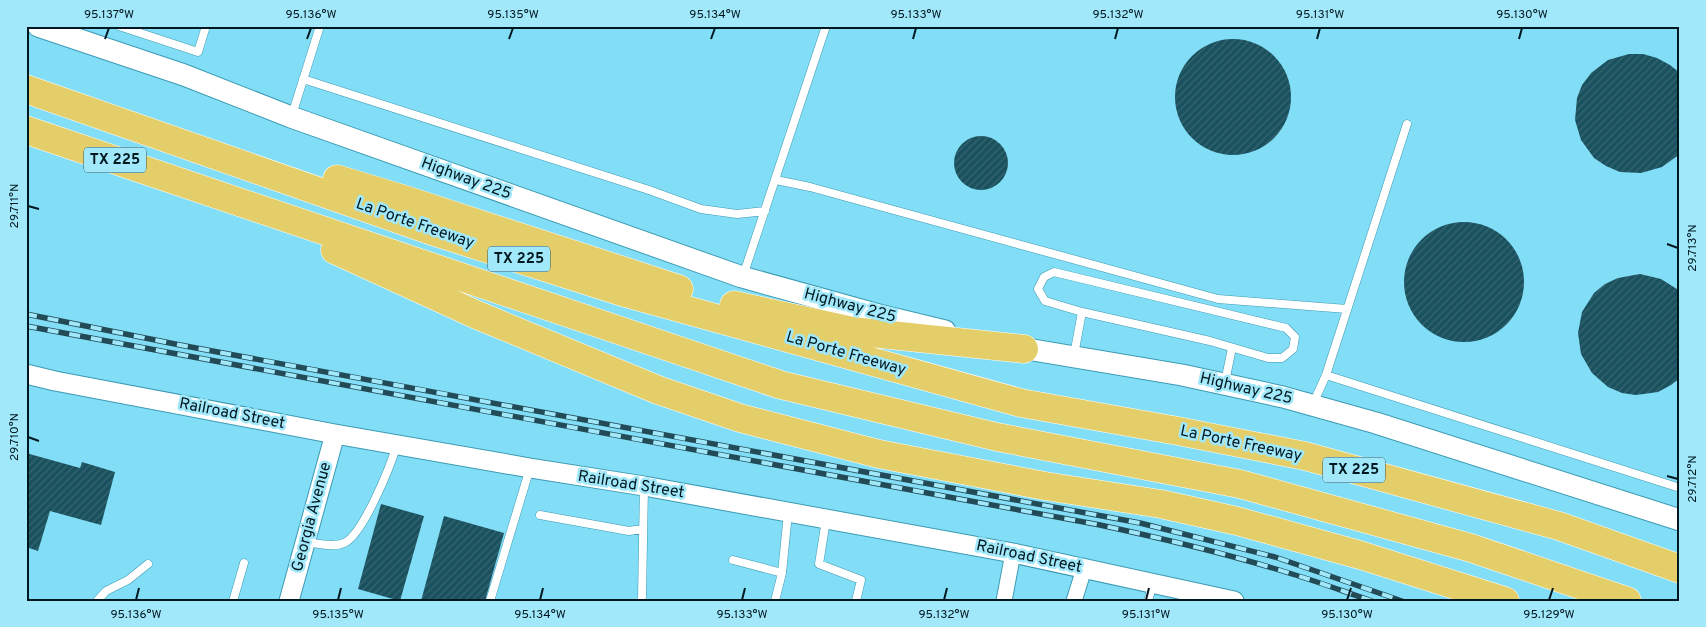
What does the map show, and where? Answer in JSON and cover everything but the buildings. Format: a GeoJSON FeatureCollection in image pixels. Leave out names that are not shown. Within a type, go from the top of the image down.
{"type":"FeatureCollection","features":[{"type":"Feature","properties":{"kind":"highway"},"geometry":{"type":"LineString","coordinates":[[26,87],[406,200],[714,301],[852,331],[1024,350]]}},
{"type":"Feature","properties":{"kind":"highway","name":"La Porte Freeway"},"geometry":{"type":"LineString","coordinates":[[26,87],[434,232],[622,292],[1021,403],[1304,456],[1559,526],[1680,569]]}},
{"type":"Feature","properties":{"kind":"highway","name":"TX 225"},"geometry":{"type":"LineString","coordinates":[[26,130],[781,384],[997,437],[1240,484],[1471,548],[1627,601]]}},
{"type":"Feature","properties":{"kind":"highway"},"geometry":{"type":"LineString","coordinates":[[204,190],[477,315],[658,390],[740,418],[879,454],[1045,486],[1161,504],[1237,521],[1360,554],[1505,601]]}},
{"type":"Feature","properties":{"kind":"main road","name":"Highway 225"},"geometry":{"type":"LineString","coordinates":[[38,26],[184,75],[291,117],[742,277],[883,316],[1024,350],[1182,375],[1283,397],[1376,424],[1680,520]]}},
{"type":"Feature","properties":{"kind":"street","name":"Railroad Street"},"geometry":{"type":"LineString","coordinates":[[26,374],[334,434],[644,486],[1013,553],[1084,569],[1150,592],[1234,601]]}},
{"type":"Feature","properties":{"kind":"street","name":"Georgia Avenue"},"geometry":{"type":"LineString","coordinates":[[289,601],[334,434]]}},
{"type":"Feature","properties":{"kind":"street"},"geometry":{"type":"LineString","coordinates":[[1004,601],[1013,553]]}},
{"type":"Feature","properties":{"kind":"street"},"geometry":{"type":"LineString","coordinates":[[1074,601],[1084,569]]}},
{"type":"Feature","properties":{"kind":"lane"},"geometry":{"type":"LineString","coordinates":[[119,26],[198,52],[206,26]]}},
{"type":"Feature","properties":{"kind":"lane"},"geometry":{"type":"LineString","coordinates":[[291,117],[320,26]]}},
{"type":"Feature","properties":{"kind":"lane"},"geometry":{"type":"LineString","coordinates":[[742,277],[826,26]]}},
{"type":"Feature","properties":{"kind":"lane"},"geometry":{"type":"LineString","coordinates":[[303,80],[649,190],[701,209],[737,214],[765,211]]}},
{"type":"Feature","properties":{"kind":"lane"},"geometry":{"type":"LineString","coordinates":[[1312,405],[1326,375],[1406,124]]}},
{"type":"Feature","properties":{"kind":"lane"},"geometry":{"type":"LineString","coordinates":[[776,180],[810,186],[1218,299],[1347,309]]}},
{"type":"Feature","properties":{"kind":"lane"},"geometry":{"type":"LineString","coordinates":[[1054,272],[1064,274],[1286,328],[1294,337],[1293,349],[1282,358],[1268,358],[1082,312],[1045,300],[1038,290],[1044,277],[1054,272]]}},
{"type":"Feature","properties":{"kind":"lane"},"geometry":{"type":"LineString","coordinates":[[1073,357],[1082,312]]}},
{"type":"Feature","properties":{"kind":"lane"},"geometry":{"type":"LineString","coordinates":[[1224,384],[1232,348]]}},
{"type":"Feature","properties":{"kind":"lane"},"geometry":{"type":"LineString","coordinates":[[1326,375],[1680,488]]}},
{"type":"Feature","properties":{"kind":"lane"},"geometry":{"type":"LineString","coordinates":[[305,542],[334,545],[345,543],[356,531],[387,474],[397,444]]}},
{"type":"Feature","properties":{"kind":"lane"},"geometry":{"type":"LineString","coordinates":[[490,601],[530,468]]}},
{"type":"Feature","properties":{"kind":"lane"},"geometry":{"type":"LineString","coordinates":[[641,601],[644,486]]}},
{"type":"Feature","properties":{"kind":"lane"},"geometry":{"type":"LineString","coordinates":[[775,601],[782,573],[788,513]]}},
{"type":"Feature","properties":{"kind":"lane"},"geometry":{"type":"LineString","coordinates":[[540,515],[630,531],[642,529]]}},
{"type":"Feature","properties":{"kind":"lane"},"geometry":{"type":"LineString","coordinates":[[826,520],[819,564],[860,580],[856,601]]}},
{"type":"Feature","properties":{"kind":"lane"},"geometry":{"type":"LineString","coordinates":[[733,560],[782,573]]}},
{"type":"Feature","properties":{"kind":"lane"},"geometry":{"type":"LineString","coordinates":[[232,601],[244,563]]}},
{"type":"Feature","properties":{"kind":"lane"},"geometry":{"type":"LineString","coordinates":[[97,601],[106,592],[128,580],[148,564]]}},
{"type":"Feature","properties":{"kind":"railway"},"geometry":{"type":"LineString","coordinates":[[26,314],[180,345],[1140,523],[1275,557],[1402,601]]}},
{"type":"Feature","properties":{"kind":"railway"},"geometry":{"type":"LineString","coordinates":[[26,326],[1100,525],[1173,541],[1245,560],[1372,601]]}}]}
